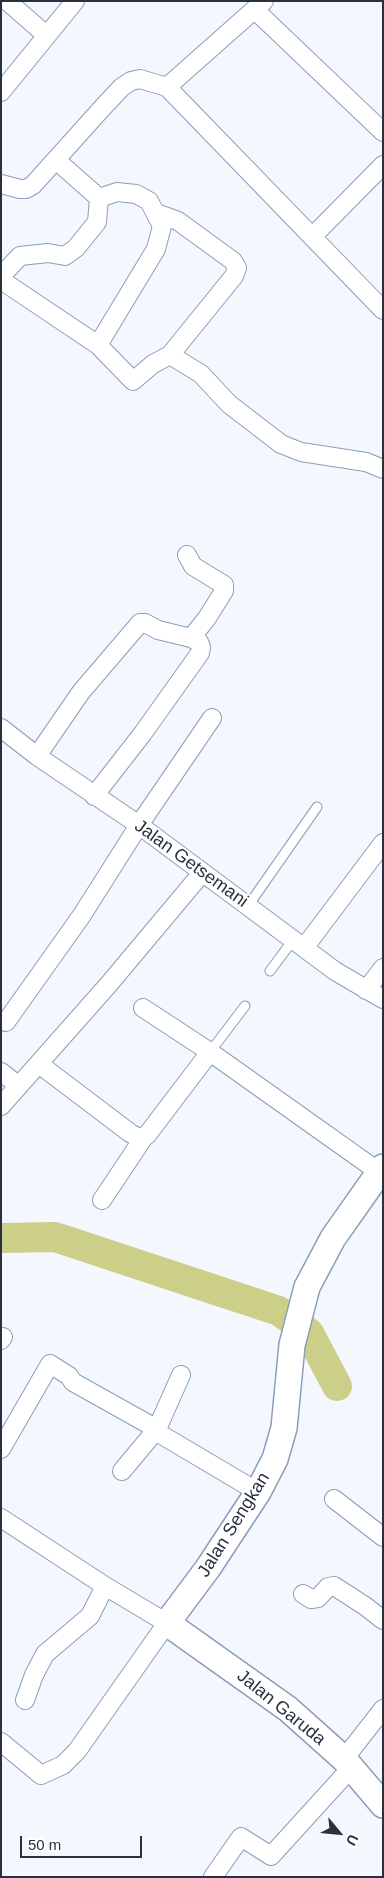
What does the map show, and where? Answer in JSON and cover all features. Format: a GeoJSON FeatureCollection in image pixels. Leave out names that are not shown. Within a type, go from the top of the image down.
{"type":"FeatureCollection","features":[{"type":"Feature","properties":{"kind":"main road","name":"Jalan Sengkan"},"geometry":{"type":"LineString","coordinates":[[167,1623],[208,1568],[258,1492],[275,1459],[284,1428],[292,1345],[306,1287],[333,1238],[381,1170]]}},
{"type":"Feature","properties":{"kind":"main road","name":"Jalan Garuda"},"geometry":{"type":"LineString","coordinates":[[167,1623],[282,1705],[348,1764],[383,1805]]}},
{"type":"Feature","properties":{"kind":"street"},"geometry":{"type":"LineString","coordinates":[[7,1],[46,35]]}},
{"type":"Feature","properties":{"kind":"street"},"geometry":{"type":"LineString","coordinates":[[1,92],[75,1]]}},
{"type":"Feature","properties":{"kind":"street"},"geometry":{"type":"LineString","coordinates":[[167,87],[260,6],[383,132]]}},
{"type":"Feature","properties":{"kind":"street"},"geometry":{"type":"LineString","coordinates":[[1,184],[26,189],[34,185],[104,106],[122,87],[131,81],[140,79],[167,87],[383,310]]}},
{"type":"Feature","properties":{"kind":"street"},"geometry":{"type":"LineString","coordinates":[[56,160],[99,198]]}},
{"type":"Feature","properties":{"kind":"street"},"geometry":{"type":"LineString","coordinates":[[312,237],[383,165]]}},
{"type":"Feature","properties":{"kind":"street"},"geometry":{"type":"LineString","coordinates":[[98,346],[156,249],[162,226],[149,201],[136,194],[118,192],[99,198]]}},
{"type":"Feature","properties":{"kind":"street"},"geometry":{"type":"LineString","coordinates":[[99,198],[97,222],[76,248],[64,256],[48,253],[20,256],[1,278],[98,346],[133,381],[153,364],[170,356],[234,276],[238,268],[233,262],[178,220],[156,213]]}},
{"type":"Feature","properties":{"kind":"street"},"geometry":{"type":"LineString","coordinates":[[170,356],[201,374],[229,404],[281,444],[301,452],[366,462],[383,469]]}},
{"type":"Feature","properties":{"kind":"street"},"geometry":{"type":"LineString","coordinates":[[187,555],[193,566],[224,585],[207,618],[190,638]]}},
{"type":"Feature","properties":{"kind":"street"},"geometry":{"type":"LineString","coordinates":[[37,756],[81,692],[140,623],[199,642],[201,647],[200,653],[94,796]]}},
{"type":"Feature","properties":{"kind":"street"},"geometry":{"type":"LineString","coordinates":[[6,1022],[82,915],[139,825],[212,718]]}},
{"type":"Feature","properties":{"kind":"street","name":"Jalan Getsemani"},"geometry":{"type":"LineString","coordinates":[[1,728],[37,756],[139,825],[335,971],[383,999]]}},
{"type":"Feature","properties":{"kind":"street"},"geometry":{"type":"LineString","coordinates":[[299,944],[383,843]]}},
{"type":"Feature","properties":{"kind":"street"},"geometry":{"type":"LineString","coordinates":[[1,1106],[109,984],[202,873]]}},
{"type":"Feature","properties":{"kind":"street"},"geometry":{"type":"LineString","coordinates":[[366,990],[383,968]]}},
{"type":"Feature","properties":{"kind":"street"},"geometry":{"type":"LineString","coordinates":[[142,1008],[210,1052],[381,1170]]}},
{"type":"Feature","properties":{"kind":"street"},"geometry":{"type":"LineString","coordinates":[[102,1200],[144,1137],[210,1052]]}},
{"type":"Feature","properties":{"kind":"street"},"geometry":{"type":"LineString","coordinates":[[39,1064],[130,1134],[139,1138],[144,1137]]}},
{"type":"Feature","properties":{"kind":"street"},"geometry":{"type":"LineString","coordinates":[[1,1072],[19,1086]]}},
{"type":"Feature","properties":{"kind":"street"},"geometry":{"type":"LineString","coordinates":[[1,1449],[50,1364],[69,1376],[73,1382],[258,1492]]}},
{"type":"Feature","properties":{"kind":"street"},"geometry":{"type":"LineString","coordinates":[[122,1471],[156,1430],[181,1375]]}},
{"type":"Feature","properties":{"kind":"street"},"geometry":{"type":"LineString","coordinates":[[334,1499],[383,1537]]}},
{"type":"Feature","properties":{"kind":"street"},"geometry":{"type":"LineString","coordinates":[[1,1518],[105,1586],[167,1623],[77,1751],[63,1765],[41,1775],[1,1742]]}},
{"type":"Feature","properties":{"kind":"street"},"geometry":{"type":"LineString","coordinates":[[25,1700],[34,1675],[45,1654],[90,1616],[105,1586]]}},
{"type":"Feature","properties":{"kind":"street"},"geometry":{"type":"LineString","coordinates":[[302,1594],[312,1599],[318,1598],[328,1587],[334,1586],[383,1620]]}},
{"type":"Feature","properties":{"kind":"street"},"geometry":{"type":"LineString","coordinates":[[213,1877],[241,1837],[271,1856],[306,1820],[348,1764],[383,1709]]}},
{"type":"Feature","properties":{"kind":"lane"},"geometry":{"type":"LineString","coordinates":[[248,906],[317,807]]}},
{"type":"Feature","properties":{"kind":"lane"},"geometry":{"type":"LineString","coordinates":[[270,971],[299,944]]}},
{"type":"Feature","properties":{"kind":"lane"},"geometry":{"type":"LineString","coordinates":[[210,1052],[245,1006]]}},
{"type":"Feature","properties":{"kind":"waterway"},"geometry":{"type":"LineString","coordinates":[[1,1238],[55,1237],[279,1311],[309,1333],[337,1386]]}}]}
